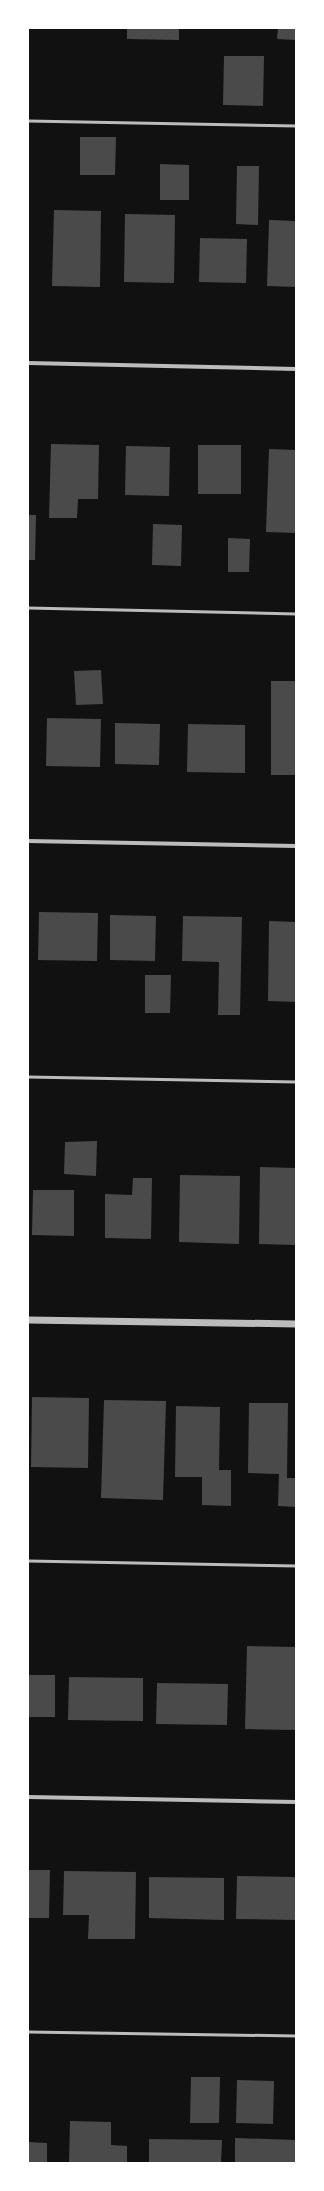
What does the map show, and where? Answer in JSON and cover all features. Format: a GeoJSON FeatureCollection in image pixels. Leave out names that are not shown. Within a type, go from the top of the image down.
{"type":"FeatureCollection","features":[{"type":"Feature","properties":{"kind":"street"},"geometry":{"type":"LineString","coordinates":[[28,363],[296,369]]}},
{"type":"Feature","properties":{"kind":"street"},"geometry":{"type":"LineString","coordinates":[[28,841],[296,846]]}},
{"type":"Feature","properties":{"kind":"street"},"geometry":{"type":"LineString","coordinates":[[28,1320],[296,1324]]}},
{"type":"Feature","properties":{"kind":"street"},"geometry":{"type":"LineString","coordinates":[[28,1797],[296,1802]]}},
{"type":"Feature","properties":{"kind":"lane"},"geometry":{"type":"LineString","coordinates":[[28,121],[296,126]]}},
{"type":"Feature","properties":{"kind":"lane"},"geometry":{"type":"LineString","coordinates":[[28,608],[296,614]]}},
{"type":"Feature","properties":{"kind":"lane"},"geometry":{"type":"LineString","coordinates":[[28,1077],[296,1082]]}},
{"type":"Feature","properties":{"kind":"lane"},"geometry":{"type":"LineString","coordinates":[[28,1561],[296,1566]]}},
{"type":"Feature","properties":{"kind":"lane"},"geometry":{"type":"LineString","coordinates":[[28,2032],[296,2036]]}},
{"type":"Feature","properties":{"kind":"building"},"geometry":{"type":"Polygon","coordinates":[[[127,28],[179,28],[179,40],[127,39],[127,28]]]}},
{"type":"Feature","properties":{"kind":"building"},"geometry":{"type":"Polygon","coordinates":[[[278,28],[296,28],[296,40],[277,39],[278,28]]]}},
{"type":"Feature","properties":{"kind":"building"},"geometry":{"type":"Polygon","coordinates":[[[224,56],[264,56],[263,106],[223,105],[224,56]]]}},
{"type":"Feature","properties":{"kind":"building"},"geometry":{"type":"Polygon","coordinates":[[[80,137],[116,137],[115,175],[80,175],[80,137]]]}},
{"type":"Feature","properties":{"kind":"building"},"geometry":{"type":"Polygon","coordinates":[[[160,164],[189,165],[189,200],[160,200],[160,164]]]}},
{"type":"Feature","properties":{"kind":"building"},"geometry":{"type":"Polygon","coordinates":[[[237,166],[259,166],[258,225],[236,224],[237,166]]]}},
{"type":"Feature","properties":{"kind":"building"},"geometry":{"type":"Polygon","coordinates":[[[54,210],[101,211],[100,287],[52,286],[54,210]]]}},
{"type":"Feature","properties":{"kind":"building"},"geometry":{"type":"Polygon","coordinates":[[[125,214],[175,215],[174,283],[124,282],[125,214]]]}},
{"type":"Feature","properties":{"kind":"building"},"geometry":{"type":"Polygon","coordinates":[[[269,220],[296,221],[296,287],[267,286],[269,220]]]}},
{"type":"Feature","properties":{"kind":"building"},"geometry":{"type":"Polygon","coordinates":[[[200,238],[247,239],[246,283],[199,282],[200,238]]]}},
{"type":"Feature","properties":{"kind":"building"},"geometry":{"type":"Polygon","coordinates":[[[51,444],[99,445],[98,499],[78,499],[77,518],[49,518],[51,444]]]}},
{"type":"Feature","properties":{"kind":"building"},"geometry":{"type":"Polygon","coordinates":[[[198,445],[241,445],[241,494],[198,494],[198,445]]]}},
{"type":"Feature","properties":{"kind":"building"},"geometry":{"type":"Polygon","coordinates":[[[126,446],[170,447],[169,496],[125,495],[126,446]]]}},
{"type":"Feature","properties":{"kind":"building"},"geometry":{"type":"Polygon","coordinates":[[[269,449],[296,450],[296,533],[266,532],[269,449]]]}},
{"type":"Feature","properties":{"kind":"building"},"geometry":{"type":"Polygon","coordinates":[[[28,515],[36,515],[35,560],[28,560],[28,515]]]}},
{"type":"Feature","properties":{"kind":"building"},"geometry":{"type":"Polygon","coordinates":[[[153,524],[182,525],[181,566],[152,565],[153,524]]]}},
{"type":"Feature","properties":{"kind":"building"},"geometry":{"type":"Polygon","coordinates":[[[228,538],[250,539],[249,572],[228,572],[228,538]]]}},
{"type":"Feature","properties":{"kind":"building"},"geometry":{"type":"Polygon","coordinates":[[[101,670],[103,704],[76,705],[74,671],[101,670]]]}},
{"type":"Feature","properties":{"kind":"building"},"geometry":{"type":"Polygon","coordinates":[[[271,681],[296,681],[296,775],[271,775],[271,681]]]}},
{"type":"Feature","properties":{"kind":"building"},"geometry":{"type":"Polygon","coordinates":[[[47,718],[101,719],[100,767],[46,766],[47,718]]]}},
{"type":"Feature","properties":{"kind":"building"},"geometry":{"type":"Polygon","coordinates":[[[115,723],[160,724],[159,765],[115,764],[115,723]]]}},
{"type":"Feature","properties":{"kind":"building"},"geometry":{"type":"Polygon","coordinates":[[[188,724],[245,725],[245,773],[187,772],[188,724]]]}},
{"type":"Feature","properties":{"kind":"building"},"geometry":{"type":"Polygon","coordinates":[[[39,912],[98,913],[97,961],[38,960],[39,912]]]}},
{"type":"Feature","properties":{"kind":"building"},"geometry":{"type":"Polygon","coordinates":[[[110,915],[156,916],[155,961],[110,960],[110,915]]]}},
{"type":"Feature","properties":{"kind":"building"},"geometry":{"type":"Polygon","coordinates":[[[183,916],[242,917],[240,1015],[218,1015],[219,962],[182,961],[183,916]]]}},
{"type":"Feature","properties":{"kind":"building"},"geometry":{"type":"Polygon","coordinates":[[[269,921],[296,922],[296,1002],[268,1001],[269,921]]]}},
{"type":"Feature","properties":{"kind":"building"},"geometry":{"type":"Polygon","coordinates":[[[145,975],[171,975],[170,1013],[145,1013],[145,975]]]}},
{"type":"Feature","properties":{"kind":"building"},"geometry":{"type":"Polygon","coordinates":[[[97,1141],[96,1176],[64,1174],[65,1142],[97,1141]]]}},
{"type":"Feature","properties":{"kind":"building"},"geometry":{"type":"Polygon","coordinates":[[[260,1167],[296,1168],[296,1245],[259,1244],[260,1167]]]}},
{"type":"Feature","properties":{"kind":"building"},"geometry":{"type":"Polygon","coordinates":[[[180,1175],[240,1176],[239,1244],[179,1242],[180,1175]]]}},
{"type":"Feature","properties":{"kind":"building"},"geometry":{"type":"Polygon","coordinates":[[[133,1178],[152,1178],[151,1239],[105,1238],[105,1194],[132,1195],[133,1178]]]}},
{"type":"Feature","properties":{"kind":"building"},"geometry":{"type":"Polygon","coordinates":[[[33,1190],[74,1190],[74,1236],[32,1235],[33,1190]]]}},
{"type":"Feature","properties":{"kind":"building"},"geometry":{"type":"Polygon","coordinates":[[[32,1397],[89,1398],[88,1468],[31,1467],[32,1397]]]}},
{"type":"Feature","properties":{"kind":"building"},"geometry":{"type":"Polygon","coordinates":[[[104,1400],[166,1401],[163,1500],[101,1498],[104,1400]]]}},
{"type":"Feature","properties":{"kind":"building"},"geometry":{"type":"Polygon","coordinates":[[[249,1403],[288,1403],[287,1478],[296,1478],[296,1507],[278,1506],[279,1474],[248,1473],[249,1403]]]}},
{"type":"Feature","properties":{"kind":"building"},"geometry":{"type":"Polygon","coordinates":[[[176,1406],[220,1407],[219,1470],[231,1470],[231,1506],[202,1505],[202,1477],[175,1477],[176,1406]]]}},
{"type":"Feature","properties":{"kind":"building"},"geometry":{"type":"Polygon","coordinates":[[[247,1646],[296,1647],[296,1730],[245,1729],[247,1646]]]}},
{"type":"Feature","properties":{"kind":"building"},"geometry":{"type":"Polygon","coordinates":[[[28,1675],[55,1675],[55,1717],[28,1717],[28,1675]]]}},
{"type":"Feature","properties":{"kind":"building"},"geometry":{"type":"Polygon","coordinates":[[[69,1677],[143,1678],[143,1721],[68,1720],[69,1677]]]}},
{"type":"Feature","properties":{"kind":"building"},"geometry":{"type":"Polygon","coordinates":[[[157,1683],[228,1684],[227,1725],[156,1724],[157,1683]]]}},
{"type":"Feature","properties":{"kind":"building"},"geometry":{"type":"Polygon","coordinates":[[[28,1870],[50,1870],[49,1918],[28,1918],[28,1870]]]}},
{"type":"Feature","properties":{"kind":"building"},"geometry":{"type":"Polygon","coordinates":[[[64,1871],[136,1872],[135,1939],[88,1939],[89,1915],[63,1915],[64,1871]]]}},
{"type":"Feature","properties":{"kind":"building"},"geometry":{"type":"Polygon","coordinates":[[[237,1876],[296,1877],[296,1920],[236,1919],[237,1876]]]}},
{"type":"Feature","properties":{"kind":"building"},"geometry":{"type":"Polygon","coordinates":[[[149,1877],[224,1878],[224,1920],[149,1918],[149,1877]]]}},
{"type":"Feature","properties":{"kind":"building"},"geometry":{"type":"Polygon","coordinates":[[[191,2077],[220,2077],[219,2123],[190,2123],[191,2077]]]}},
{"type":"Feature","properties":{"kind":"building"},"geometry":{"type":"Polygon","coordinates":[[[237,2080],[274,2081],[273,2124],[236,2123],[237,2080]]]}},
{"type":"Feature","properties":{"kind":"building"},"geometry":{"type":"Polygon","coordinates":[[[70,2121],[111,2122],[111,2145],[127,2146],[127,2163],[69,2163],[70,2121]]]}},
{"type":"Feature","properties":{"kind":"building"},"geometry":{"type":"Polygon","coordinates":[[[235,2138],[296,2140],[296,2163],[235,2163],[235,2138]]]}},
{"type":"Feature","properties":{"kind":"building"},"geometry":{"type":"Polygon","coordinates":[[[149,2139],[222,2140],[221,2163],[149,2163],[149,2139]]]}},
{"type":"Feature","properties":{"kind":"building"},"geometry":{"type":"Polygon","coordinates":[[[28,2142],[47,2143],[47,2163],[28,2163],[28,2142]]]}}]}
